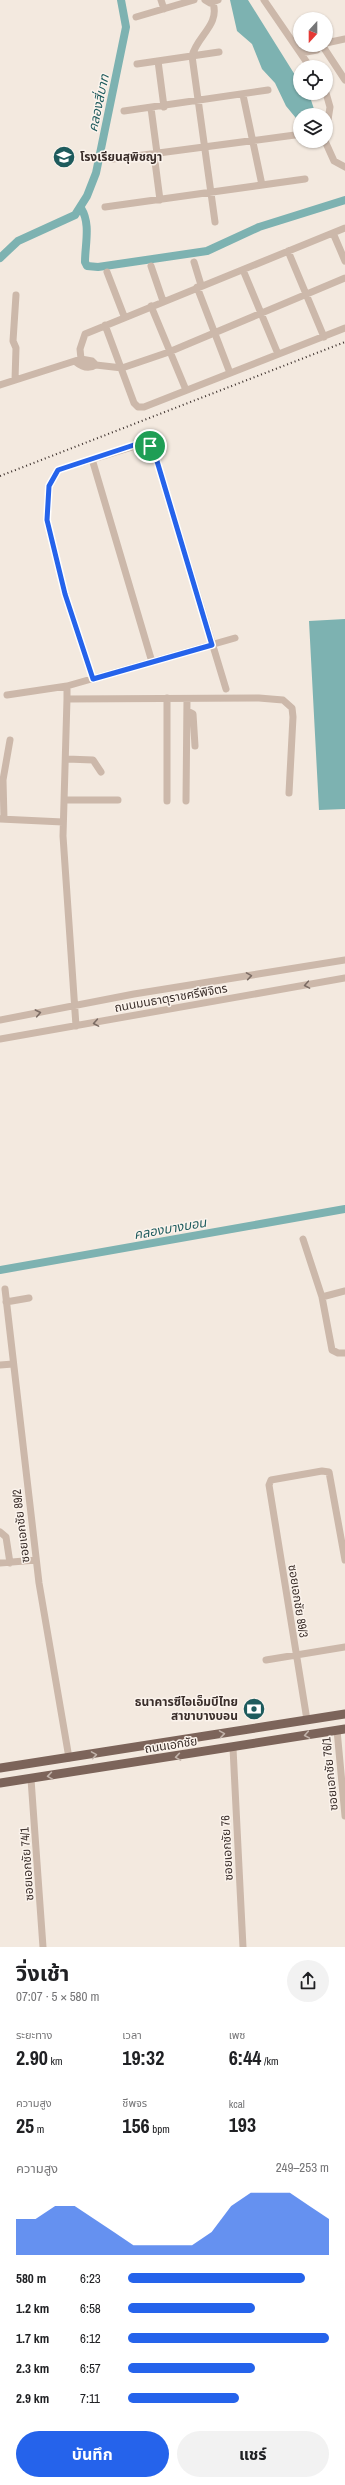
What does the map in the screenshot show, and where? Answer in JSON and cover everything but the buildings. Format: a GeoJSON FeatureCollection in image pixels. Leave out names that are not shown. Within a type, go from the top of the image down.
{"type":"FeatureCollection","features":[{"type":"Feature","properties":{"kind":"main road","name":"ถนนเอกชัย"},"geometry":{"type":"LineString","coordinates":[[0,1768],[345,1714]]}},
{"type":"Feature","properties":{"kind":"main road","name":"ถนนเอกชัย"},"geometry":{"type":"LineString","coordinates":[[0,1783],[341,1730]]}},
{"type":"Feature","properties":{"kind":"street"},"geometry":{"type":"LineString","coordinates":[[161,0],[164,9]]}},
{"type":"Feature","properties":{"kind":"street"},"geometry":{"type":"LineString","coordinates":[[136,17],[194,0]]}},
{"type":"Feature","properties":{"kind":"street"},"geometry":{"type":"LineString","coordinates":[[205,0],[216,1],[216,11],[213,21],[196,43],[192,56],[197,102],[215,222]]}},
{"type":"Feature","properties":{"kind":"street"},"geometry":{"type":"LineString","coordinates":[[264,0],[293,35]]}},
{"type":"Feature","properties":{"kind":"street"},"geometry":{"type":"LineString","coordinates":[[333,42],[345,39]]}},
{"type":"Feature","properties":{"kind":"street"},"geometry":{"type":"LineString","coordinates":[[137,64],[218,52]]}},
{"type":"Feature","properties":{"kind":"street"},"geometry":{"type":"LineString","coordinates":[[328,52],[344,75]]}},
{"type":"Feature","properties":{"kind":"street"},"geometry":{"type":"LineString","coordinates":[[158,61],[164,106]]}},
{"type":"Feature","properties":{"kind":"street"},"geometry":{"type":"LineString","coordinates":[[124,111],[197,102],[268,90]]}},
{"type":"Feature","properties":{"kind":"street"},"geometry":{"type":"LineString","coordinates":[[243,95],[262,185]]}},
{"type":"Feature","properties":{"kind":"street"},"geometry":{"type":"LineString","coordinates":[[151,108],[160,200]]}},
{"type":"Feature","properties":{"kind":"street"},"geometry":{"type":"LineString","coordinates":[[113,159],[293,135]]}},
{"type":"Feature","properties":{"kind":"street"},"geometry":{"type":"LineString","coordinates":[[328,148],[334,161],[345,167]]}},
{"type":"Feature","properties":{"kind":"street"},"geometry":{"type":"LineString","coordinates":[[105,207],[305,179]]}},
{"type":"Feature","properties":{"kind":"street"},"geometry":{"type":"LineString","coordinates":[[74,362],[85,334],[124,316],[243,270],[345,228]]}},
{"type":"Feature","properties":{"kind":"street"},"geometry":{"type":"LineString","coordinates":[[333,233],[345,261]]}},
{"type":"Feature","properties":{"kind":"street"},"geometry":{"type":"LineString","coordinates":[[288,251],[324,337]]}},
{"type":"Feature","properties":{"kind":"street"},"geometry":{"type":"LineString","coordinates":[[194,262],[199,286],[214,332],[230,373]]}},
{"type":"Feature","properties":{"kind":"street"},"geometry":{"type":"LineString","coordinates":[[151,266],[163,301]]}},
{"type":"Feature","properties":{"kind":"street"},"geometry":{"type":"LineString","coordinates":[[243,270],[278,354]]}},
{"type":"Feature","properties":{"kind":"street"},"geometry":{"type":"LineString","coordinates":[[107,272],[124,316]]}},
{"type":"Feature","properties":{"kind":"street"},"geometry":{"type":"LineString","coordinates":[[0,385],[74,362],[92,361],[96,365],[122,368],[169,352],[345,278]]}},
{"type":"Feature","properties":{"kind":"street"},"geometry":{"type":"LineString","coordinates":[[15,380],[16,348],[13,341],[16,295]]}},
{"type":"Feature","properties":{"kind":"street"},"geometry":{"type":"LineString","coordinates":[[151,306],[186,390]]}},
{"type":"Feature","properties":{"kind":"street"},"geometry":{"type":"LineString","coordinates":[[105,325],[134,403],[138,407],[144,408],[345,328]]}},
{"type":"Feature","properties":{"kind":"street"},"geometry":{"type":"LineString","coordinates":[[93,679],[65,594],[46,510],[49,486],[53,476],[58,470],[140,443],[145,443],[154,451],[226,689]]}},
{"type":"Feature","properties":{"kind":"street"},"geometry":{"type":"LineString","coordinates":[[92,459],[152,662]]}},
{"type":"Feature","properties":{"kind":"street"},"geometry":{"type":"LineString","coordinates":[[7,695],[68,686],[235,638]]}},
{"type":"Feature","properties":{"kind":"street"},"geometry":{"type":"LineString","coordinates":[[68,686],[66,800],[63,822],[76,1026]]}},
{"type":"Feature","properties":{"kind":"street"},"geometry":{"type":"LineString","coordinates":[[167,698],[167,801]]}},
{"type":"Feature","properties":{"kind":"street"},"geometry":{"type":"LineString","coordinates":[[186,801],[187,698]]}},
{"type":"Feature","properties":{"kind":"street"},"geometry":{"type":"LineString","coordinates":[[67,699],[276,699],[288,703],[292,708],[293,717],[289,793]]}},
{"type":"Feature","properties":{"kind":"street"},"geometry":{"type":"LineString","coordinates":[[187,711],[193,714],[195,746]]}},
{"type":"Feature","properties":{"kind":"street"},"geometry":{"type":"LineString","coordinates":[[10,740],[4,780],[2,819],[63,822]]}},
{"type":"Feature","properties":{"kind":"street"},"geometry":{"type":"LineString","coordinates":[[67,759],[93,760],[101,772]]}},
{"type":"Feature","properties":{"kind":"street"},"geometry":{"type":"LineString","coordinates":[[66,800],[118,800]]}},
{"type":"Feature","properties":{"kind":"street","name":"ถนนมนธาตุราชศรีพิจิตร"},"geometry":{"type":"LineString","coordinates":[[0,1020],[345,960]]}},
{"type":"Feature","properties":{"kind":"street","name":"ถนนมนธาตุราชศรีพิจิตร"},"geometry":{"type":"LineString","coordinates":[[0,1039],[345,978]]}},
{"type":"Feature","properties":{"kind":"street"},"geometry":{"type":"LineString","coordinates":[[303,1239],[322,1297],[332,1350],[338,1353],[345,1353]]}},
{"type":"Feature","properties":{"kind":"street","name":"ซอยเอกชัย 89/2"},"geometry":{"type":"LineString","coordinates":[[5,1289],[36,1560],[69,1758]]}},
{"type":"Feature","properties":{"kind":"street"},"geometry":{"type":"LineString","coordinates":[[322,1297],[345,1291]]}},
{"type":"Feature","properties":{"kind":"street"},"geometry":{"type":"LineString","coordinates":[[6,1302],[29,1298]]}},
{"type":"Feature","properties":{"kind":"street"},"geometry":{"type":"LineString","coordinates":[[0,1365],[13,1364]]}},
{"type":"Feature","properties":{"kind":"street","name":"ซอยเอกชัย 89/3"},"geometry":{"type":"LineString","coordinates":[[307,1720],[295,1655],[269,1485],[272,1479],[322,1471],[329,1472],[345,1560]]}},
{"type":"Feature","properties":{"kind":"street"},"geometry":{"type":"LineString","coordinates":[[0,1532],[6,1537],[10,1563]]}},
{"type":"Feature","properties":{"kind":"street"},"geometry":{"type":"LineString","coordinates":[[0,1563],[36,1560]]}},
{"type":"Feature","properties":{"kind":"street"},"geometry":{"type":"LineString","coordinates":[[266,1660],[345,1647]]}},
{"type":"Feature","properties":{"kind":"street","name":"ซอยเอกชัย 76/1"},"geometry":{"type":"LineString","coordinates":[[341,1730],[345,1816]]}},
{"type":"Feature","properties":{"kind":"street","name":"ซอยเอกชัย 76"},"geometry":{"type":"LineString","coordinates":[[233,1748],[243,1947]]}},
{"type":"Feature","properties":{"kind":"street","name":"ซอยเอกชัย 74/1"},"geometry":{"type":"LineString","coordinates":[[31,1779],[43,1947]]}},
{"type":"Feature","properties":{"kind":"water"},"geometry":{"type":"Polygon","coordinates":[[[230,0],[248,0],[293,72],[293,100],[311,100],[314,108],[293,108],[293,114],[286,106],[275,83],[262,69],[252,44],[237,31],[230,0]]]}},
{"type":"Feature","properties":{"kind":"water"},"geometry":{"type":"Polygon","coordinates":[[[345,619],[345,809],[319,810],[309,621],[345,619]]]}},
{"type":"Feature","properties":{"kind":"waterway","name":"คลองสี่บาท"},"geometry":{"type":"LineString","coordinates":[[0,258],[18,241],[75,215],[87,196],[96,173],[126,27],[121,0]]}},
{"type":"Feature","properties":{"kind":"waterway"},"geometry":{"type":"LineString","coordinates":[[81,208],[87,227],[85,262],[87,266],[98,267],[207,251],[259,227],[345,200]]}},
{"type":"Feature","properties":{"kind":"waterway","name":"คลองบางบอน"},"geometry":{"type":"LineString","coordinates":[[0,1270],[345,1209]]}},
{"type":"Feature","properties":{"kind":"railway"},"geometry":{"type":"LineString","coordinates":[[0,476],[345,342]]}},
{"type":"Feature","properties":{"kind":"place","name":"โรงเรียนสุพิชญา"},"geometry":{"type":"Point","coordinates":[64,157]}},
{"type":"Feature","properties":{"kind":"place","name":"ธนาคารซีไอเอ็มบีไทย สาขาบางบอน"},"geometry":{"type":"Point","coordinates":[254,1709]}},
{"type":"Feature","properties":{"kind":"route"},"geometry":{"type":"LineString","coordinates":[[140,443],[145,443],[150,446],[154,451],[212,645],[93,679],[65,594],[47,520],[46,499],[49,486],[53,476],[58,470],[140,443]]}}]}
